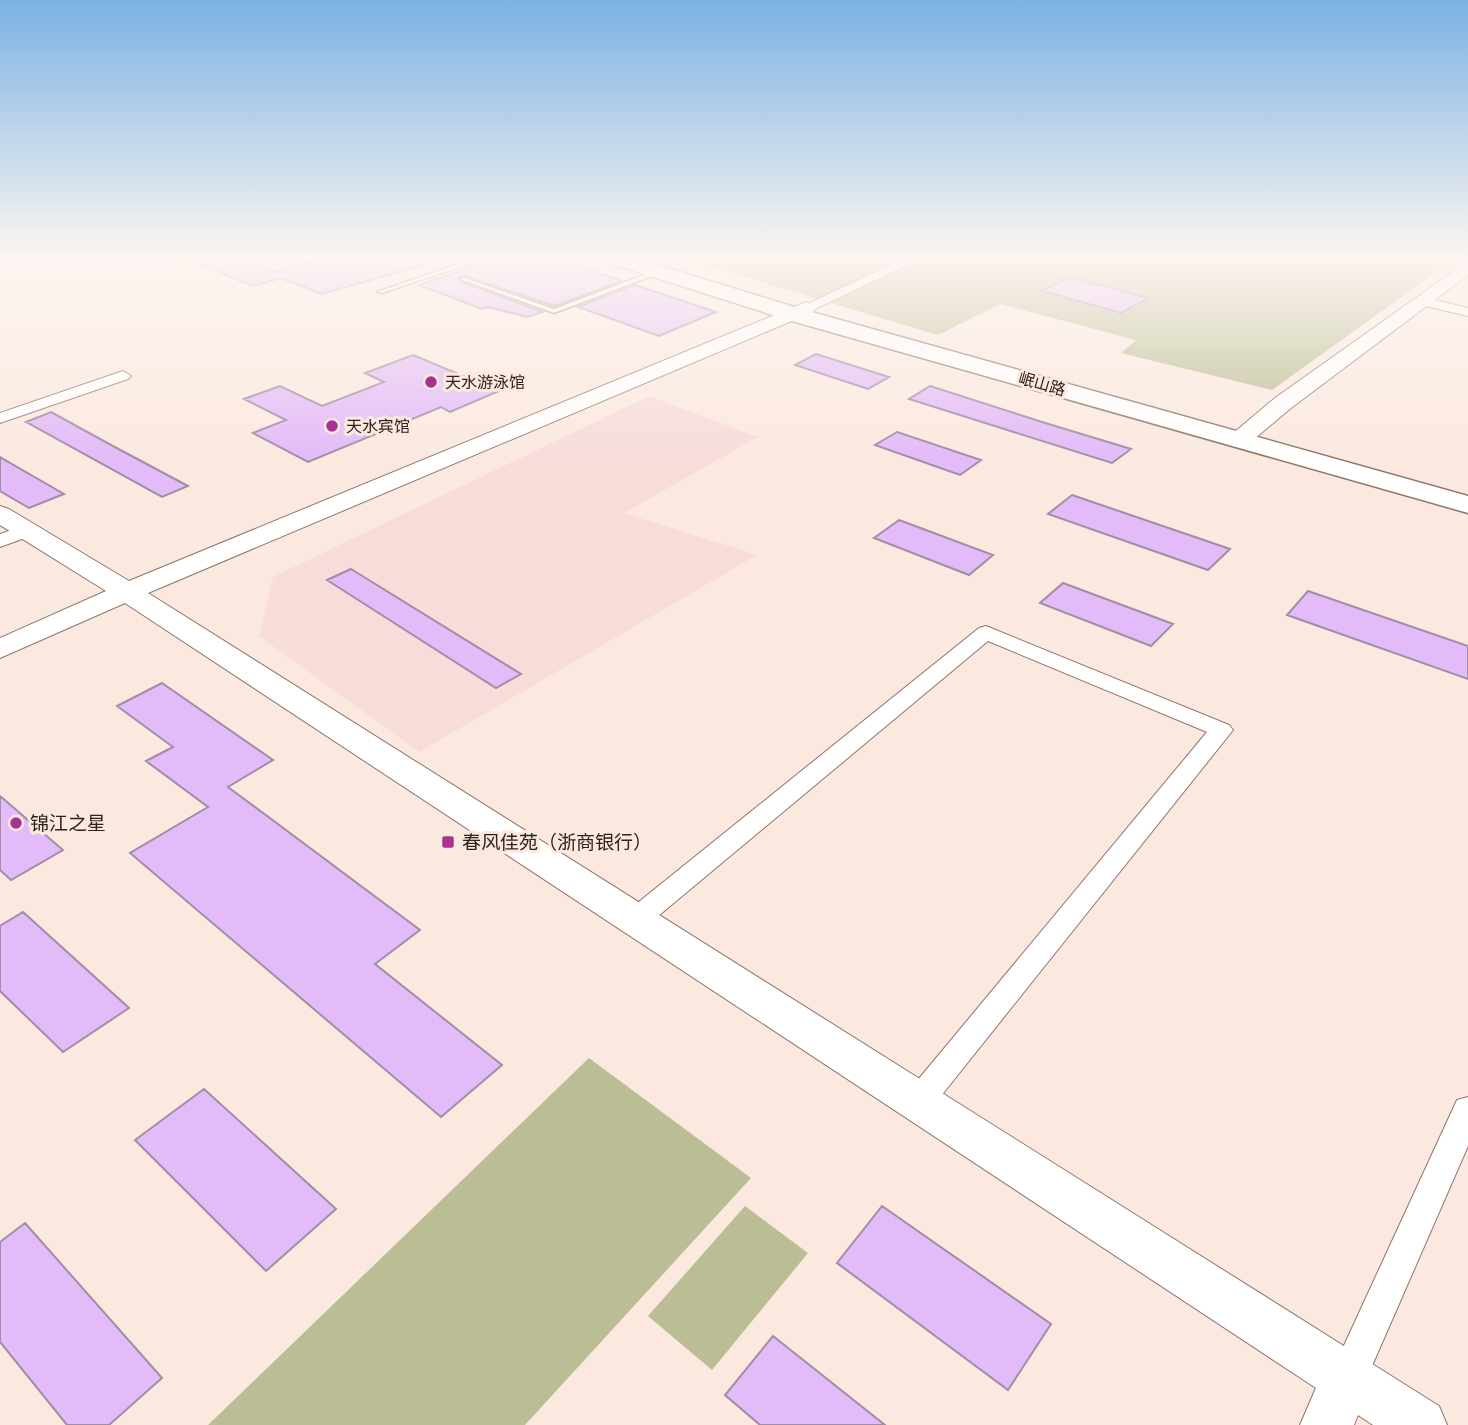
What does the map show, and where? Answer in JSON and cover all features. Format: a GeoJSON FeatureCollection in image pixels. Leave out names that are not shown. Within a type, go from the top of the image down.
{"type":"FeatureCollection","features":[{"type":"Feature","properties":{"kind":"main road","name":"岷山路"},"geometry":{"type":"LineString","coordinates":[[852,326],[1244,436],[1468,505]]}},
{"type":"Feature","properties":{"kind":"main road","name":"岷山路"},"geometry":{"type":"LineString","coordinates":[[1244,436],[1468,493]]}},
{"type":"Feature","properties":{"kind":"street"},"geometry":{"type":"LineString","coordinates":[[0,649],[127,592],[765,326]]}},
{"type":"Feature","properties":{"kind":"street"},"geometry":{"type":"LineString","coordinates":[[1244,436],[1389,326]]}},
{"type":"Feature","properties":{"kind":"street"},"geometry":{"type":"LineString","coordinates":[[0,418],[123,376]]}},
{"type":"Feature","properties":{"kind":"street"},"geometry":{"type":"LineString","coordinates":[[0,514],[127,592],[1420,1425]]}},
{"type":"Feature","properties":{"kind":"street"},"geometry":{"type":"LineString","coordinates":[[0,541],[26,531]]}},
{"type":"Feature","properties":{"kind":"street"},"geometry":{"type":"LineString","coordinates":[[635,920],[986,632],[1221,730],[918,1102]]}},
{"type":"Feature","properties":{"kind":"street"},"geometry":{"type":"LineString","coordinates":[[1327,1425],[1468,1110]]}},
{"type":"Feature","properties":{"kind":"shaded area"},"geometry":{"type":"Polygon","coordinates":[[[649,396],[758,437],[624,513],[757,555],[419,752],[259,636],[273,577],[649,396]]]}},
{"type":"Feature","properties":{"kind":"green space"},"geometry":{"type":"Polygon","coordinates":[[[906,326],[957,326],[938,335],[906,326]]]}},
{"type":"Feature","properties":{"kind":"green space"},"geometry":{"type":"Polygon","coordinates":[[[1081,326],[1362,326],[1272,390],[1121,353],[1136,340],[1081,326]]]}},
{"type":"Feature","properties":{"kind":"green space"},"geometry":{"type":"Polygon","coordinates":[[[589,1058],[751,1178],[525,1425],[208,1425],[589,1058]]]}},
{"type":"Feature","properties":{"kind":"green space"},"geometry":{"type":"Polygon","coordinates":[[[745,1206],[808,1253],[712,1370],[648,1316],[745,1206]]]}},
{"type":"Feature","properties":{"kind":"building"},"geometry":{"type":"Polygon","coordinates":[[[630,326],[684,326],[659,336],[630,326]]]}},
{"type":"Feature","properties":{"kind":"building"},"geometry":{"type":"Polygon","coordinates":[[[816,354],[889,377],[868,389],[795,365],[816,354]]]}},
{"type":"Feature","properties":{"kind":"building","name":"天水宾馆"},"geometry":{"type":"Polygon","coordinates":[[[413,355],[499,391],[450,412],[441,407],[308,462],[253,433],[286,420],[244,399],[280,386],[322,406],[384,382],[365,373],[413,355]]]}},
{"type":"Feature","properties":{"kind":"building"},"geometry":{"type":"Polygon","coordinates":[[[930,386],[1131,449],[1112,463],[909,399],[930,386]]]}},
{"type":"Feature","properties":{"kind":"building"},"geometry":{"type":"Polygon","coordinates":[[[51,412],[188,486],[162,497],[26,422],[51,412]]]}},
{"type":"Feature","properties":{"kind":"building"},"geometry":{"type":"Polygon","coordinates":[[[897,432],[981,460],[960,475],[875,445],[897,432]]]}},
{"type":"Feature","properties":{"kind":"building"},"geometry":{"type":"Polygon","coordinates":[[[0,457],[64,494],[29,508],[0,491],[0,457]]]}},
{"type":"Feature","properties":{"kind":"building"},"geometry":{"type":"Polygon","coordinates":[[[1072,495],[1230,549],[1208,570],[1048,514],[1072,495]]]}},
{"type":"Feature","properties":{"kind":"building"},"geometry":{"type":"Polygon","coordinates":[[[899,520],[993,555],[969,575],[874,538],[899,520]]]}},
{"type":"Feature","properties":{"kind":"building"},"geometry":{"type":"Polygon","coordinates":[[[351,569],[521,674],[496,688],[327,580],[351,569]]]}},
{"type":"Feature","properties":{"kind":"building"},"geometry":{"type":"Polygon","coordinates":[[[1063,583],[1173,624],[1151,646],[1040,603],[1063,583]]]}},
{"type":"Feature","properties":{"kind":"building"},"geometry":{"type":"Polygon","coordinates":[[[1308,591],[1468,646],[1468,679],[1287,615],[1308,591]]]}},
{"type":"Feature","properties":{"kind":"building"},"geometry":{"type":"Polygon","coordinates":[[[162,683],[273,760],[228,787],[420,930],[375,964],[502,1065],[441,1117],[130,853],[208,807],[146,761],[173,747],[117,706],[162,683]]]}},
{"type":"Feature","properties":{"kind":"building","name":"锦江之星"},"geometry":{"type":"Polygon","coordinates":[[[0,796],[63,850],[11,880],[0,870],[0,796]]]}},
{"type":"Feature","properties":{"kind":"building"},"geometry":{"type":"Polygon","coordinates":[[[23,912],[129,1008],[63,1052],[0,991],[0,926],[23,912]]]}},
{"type":"Feature","properties":{"kind":"building"},"geometry":{"type":"Polygon","coordinates":[[[204,1089],[336,1209],[266,1271],[135,1140],[204,1089]]]}},
{"type":"Feature","properties":{"kind":"building"},"geometry":{"type":"Polygon","coordinates":[[[882,1206],[1051,1324],[1008,1390],[837,1263],[882,1206]]]}},
{"type":"Feature","properties":{"kind":"building"},"geometry":{"type":"Polygon","coordinates":[[[25,1223],[162,1378],[109,1425],[67,1425],[0,1342],[0,1242],[25,1223]]]}},
{"type":"Feature","properties":{"kind":"building"},"geometry":{"type":"Polygon","coordinates":[[[773,1336],[885,1425],[760,1425],[725,1395],[773,1336]]]}},
{"type":"Feature","properties":{"kind":"place","name":"天水游泳馆"},"geometry":{"type":"Point","coordinates":[431,382]}},
{"type":"Feature","properties":{"kind":"place","name":"天水宾馆"},"geometry":{"type":"Point","coordinates":[332,426]}},
{"type":"Feature","properties":{"kind":"place","name":"锦江之星"},"geometry":{"type":"Point","coordinates":[16,823]}},
{"type":"Feature","properties":{"kind":"place","name":"春风佳苑（浙商银行）"},"geometry":{"type":"Point","coordinates":[448,842]}}]}
